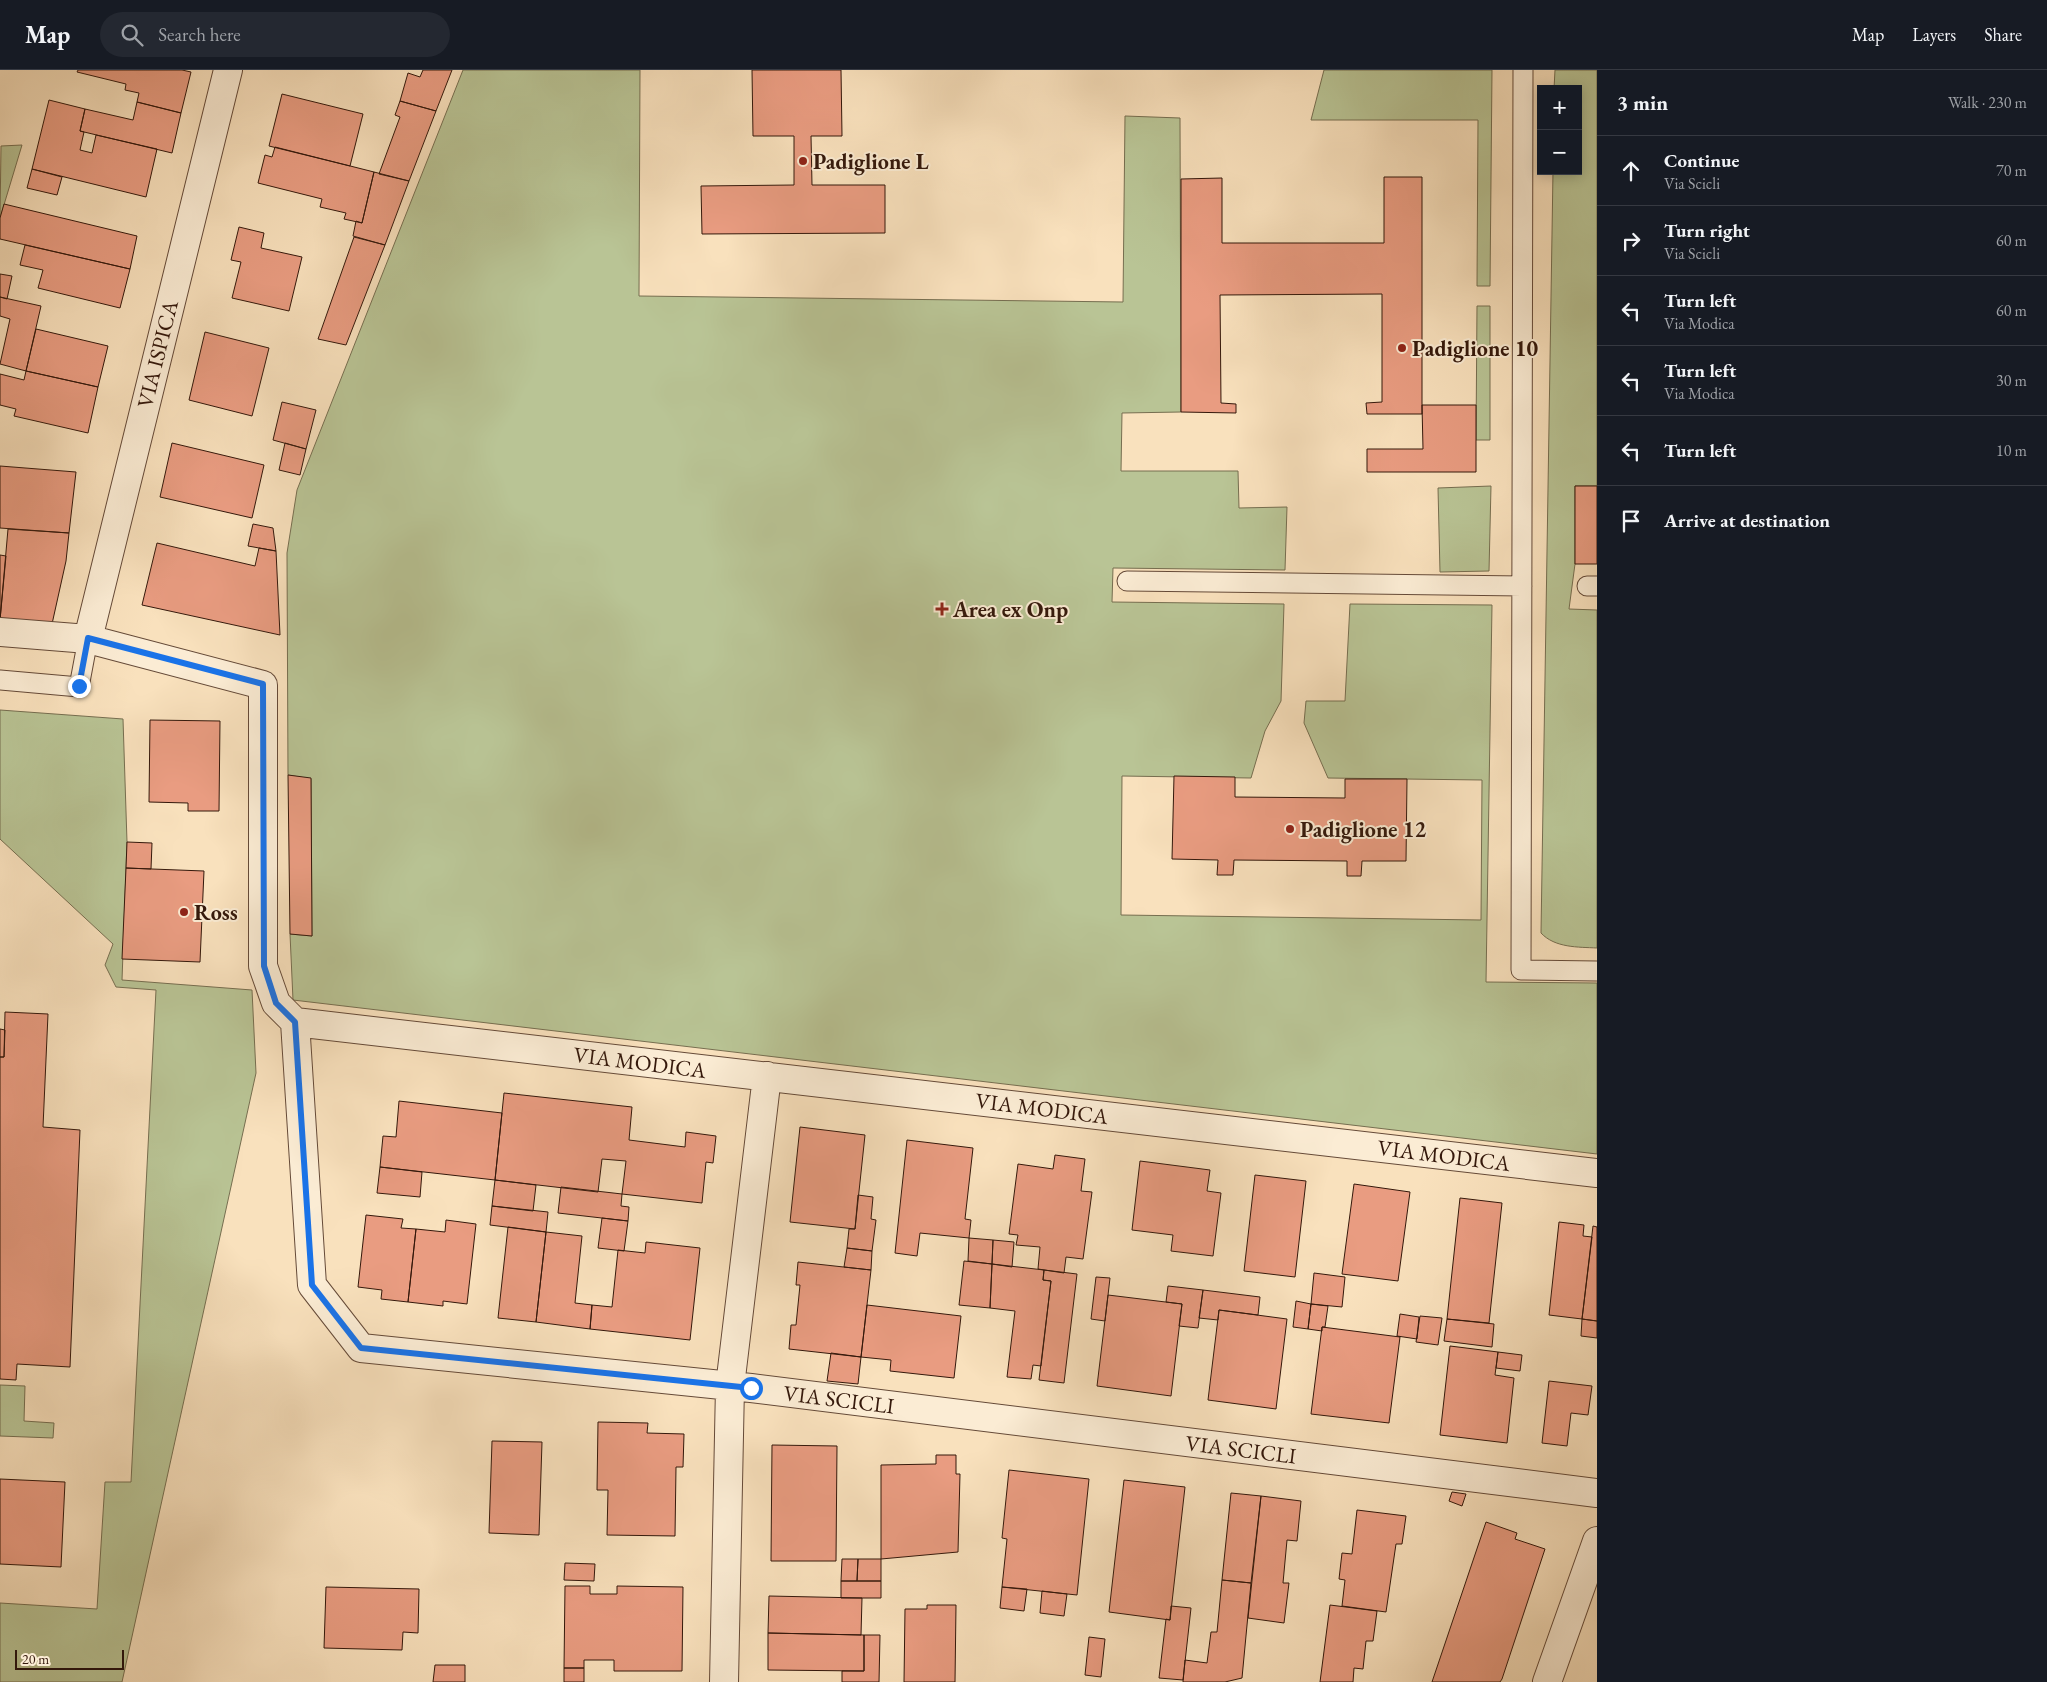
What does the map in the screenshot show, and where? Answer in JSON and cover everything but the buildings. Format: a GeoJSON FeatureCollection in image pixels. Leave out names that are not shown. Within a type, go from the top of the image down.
{"type":"FeatureCollection","features":[{"type":"Feature","properties":{"kind":"street","name":"VIA ISPICA"},"geometry":{"type":"LineString","coordinates":[[88,638],[228,70]]}},
{"type":"Feature","properties":{"kind":"street"},"geometry":{"type":"LineString","coordinates":[[0,632],[88,638],[263,684],[264,966],[276,1003],[295,1022]]}},
{"type":"Feature","properties":{"kind":"street","name":"VIA MODICA"},"geometry":{"type":"LineString","coordinates":[[295,1022],[1597,1173]]}},
{"type":"Feature","properties":{"kind":"street","name":"VIA SCICLI"},"geometry":{"type":"LineString","coordinates":[[295,1022],[312,1285],[361,1348],[730,1386],[1597,1493]]}},
{"type":"Feature","properties":{"kind":"street"},"geometry":{"type":"LineString","coordinates":[[724,1682],[730,1386],[767,1076]]}},
{"type":"Feature","properties":{"kind":"street"},"geometry":{"type":"LineString","coordinates":[[1546,1682],[1597,1541]]}},
{"type":"Feature","properties":{"kind":"lane"},"geometry":{"type":"LineString","coordinates":[[1523,70],[1521,970],[1597,971]]}},
{"type":"Feature","properties":{"kind":"lane"},"geometry":{"type":"LineString","coordinates":[[1127,581],[1522,586]]}},
{"type":"Feature","properties":{"kind":"lane"},"geometry":{"type":"LineString","coordinates":[[0,680],[79,686],[88,638]]}},
{"type":"Feature","properties":{"kind":"green space","name":"Area ex Onp"},"geometry":{"type":"Polygon","coordinates":[[[463,70],[640,70],[639,296],[1123,302],[1125,116],[1180,118],[1181,412],[1122,413],[1121,471],[1238,471],[1239,508],[1287,507],[1285,570],[1113,568],[1112,602],[1284,604],[1281,701],[1265,731],[1251,778],[1122,776],[1121,915],[1481,920],[1482,780],[1328,778],[1304,723],[1306,701],[1345,701],[1350,604],[1492,605],[1486,982],[1597,983],[1597,1154],[293,1000],[290,934],[312,936],[311,779],[288,775],[287,553],[297,490],[463,70]]]}},
{"type":"Feature","properties":{"kind":"green space"},"geometry":{"type":"Polygon","coordinates":[[[1324,70],[1492,70],[1490,286],[1477,286],[1478,120],[1311,120],[1324,70]]]}},
{"type":"Feature","properties":{"kind":"green space"},"geometry":{"type":"Polygon","coordinates":[[[1555,70],[1597,70],[1597,486],[1575,486],[1575,564],[1569,609],[1597,610],[1597,948],[1560,944],[1553,942],[1541,933],[1553,175],[1582,175],[1582,85],[1554,85],[1555,70]]]}},
{"type":"Feature","properties":{"kind":"green space"},"geometry":{"type":"Polygon","coordinates":[[[22,145],[0,218],[1,146],[22,145]]]}},
{"type":"Feature","properties":{"kind":"green space"},"geometry":{"type":"Polygon","coordinates":[[[1477,306],[1490,306],[1490,440],[1476,440],[1477,306]]]}},
{"type":"Feature","properties":{"kind":"green space"},"geometry":{"type":"Polygon","coordinates":[[[1491,486],[1489,571],[1440,572],[1438,488],[1491,486]]]}},
{"type":"Feature","properties":{"kind":"green space"},"geometry":{"type":"Polygon","coordinates":[[[0,710],[123,719],[127,842],[122,980],[252,990],[256,1073],[122,1682],[0,1682],[0,1603],[97,1609],[105,1482],[131,1482],[156,990],[116,987],[105,965],[113,944],[0,839],[0,710]]]}},
{"type":"Feature","properties":{"kind":"green space"},"geometry":{"type":"Polygon","coordinates":[[[0,1385],[25,1386],[24,1421],[54,1423],[53,1438],[0,1436],[0,1385]]]}},
{"type":"Feature","properties":{"kind":"place","name":"Padiglione L"},"geometry":{"type":"Point","coordinates":[803,161]}},
{"type":"Feature","properties":{"kind":"place","name":"Padiglione 10"},"geometry":{"type":"Point","coordinates":[1402,348]}},
{"type":"Feature","properties":{"kind":"place","name":"Area ex Onp"},"geometry":{"type":"Point","coordinates":[942,609]}},
{"type":"Feature","properties":{"kind":"place","name":"Padiglione 12"},"geometry":{"type":"Point","coordinates":[1290,829]}},
{"type":"Feature","properties":{"kind":"place","name":"Ross"},"geometry":{"type":"Point","coordinates":[184,912]}},
{"type":"Feature","properties":{"kind":"route"},"geometry":{"type":"LineString","coordinates":[[79,686],[88,638],[263,684],[264,966],[276,1003],[295,1022],[312,1285],[361,1348],[751,1388]]}}]}
